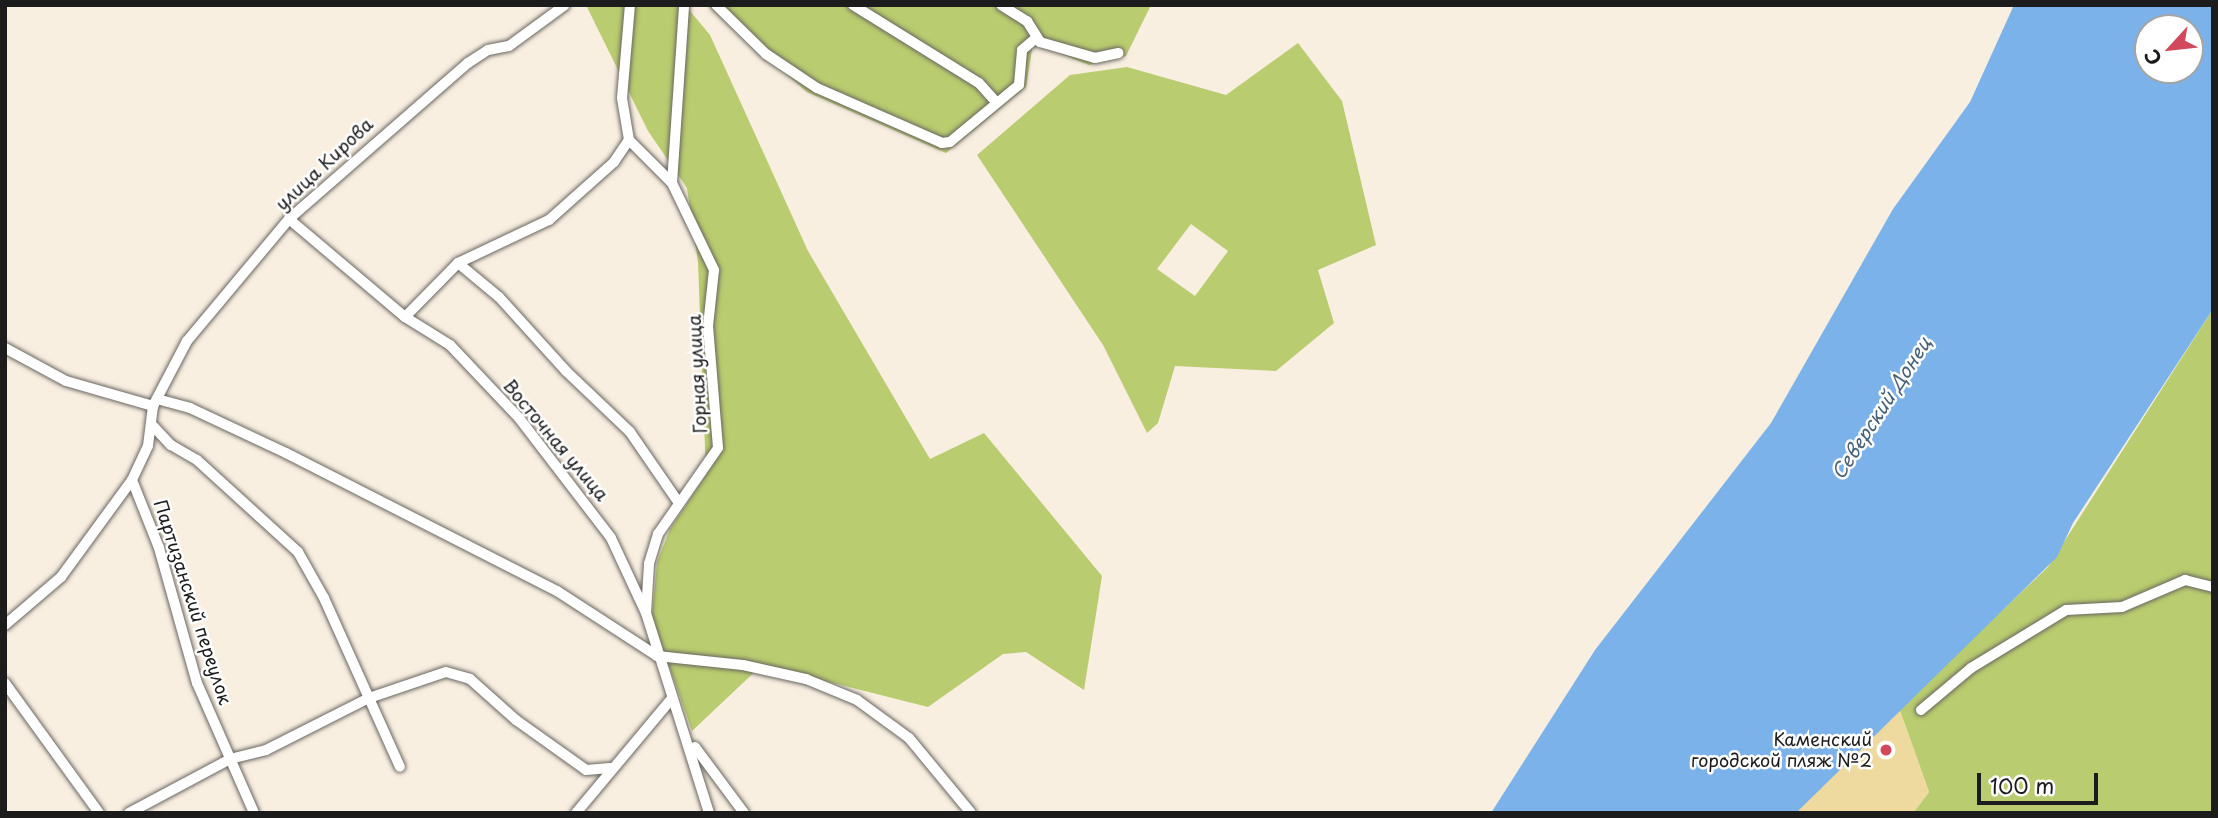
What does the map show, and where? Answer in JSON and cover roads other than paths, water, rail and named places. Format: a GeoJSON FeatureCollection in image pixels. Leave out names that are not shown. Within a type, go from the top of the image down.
{"type":"FeatureCollection","features":[{"type":"Feature","properties":{"kind":"street","name":"улица Кирова"},"geometry":{"type":"LineString","coordinates":[[5,625],[61,577],[132,480],[153,426],[155,403],[199,323],[289,219],[468,62],[488,50],[509,46],[565,5]]}},
{"type":"Feature","properties":{"kind":"street"},"geometry":{"type":"LineString","coordinates":[[405,317],[458,263],[549,220],[614,162],[629,140],[622,97],[630,5]]}},
{"type":"Feature","properties":{"kind":"street"},"geometry":{"type":"LineString","coordinates":[[672,183],[684,5]]}},
{"type":"Feature","properties":{"kind":"street"},"geometry":{"type":"LineString","coordinates":[[853,5],[979,83],[996,102]]}},
{"type":"Feature","properties":{"kind":"street"},"geometry":{"type":"LineString","coordinates":[[1001,5],[1027,21],[1036,38],[1095,58],[1118,53]]}},
{"type":"Feature","properties":{"kind":"street"},"geometry":{"type":"LineString","coordinates":[[722,8],[766,54],[817,88],[933,141],[950,142],[1019,85],[1022,50],[1036,38]]}},
{"type":"Feature","properties":{"kind":"street","name":"Горная улица"},"geometry":{"type":"LineString","coordinates":[[629,140],[672,183],[714,270],[708,326],[719,432],[718,448],[679,503],[651,551],[646,613],[657,656],[687,736],[709,813]]}},
{"type":"Feature","properties":{"kind":"street","name":"Восточная улица"},"geometry":{"type":"LineString","coordinates":[[289,219],[405,317],[450,345],[519,418],[611,538],[646,613]]}},
{"type":"Feature","properties":{"kind":"street"},"geometry":{"type":"LineString","coordinates":[[458,263],[499,297],[566,371],[630,432],[679,503]]}},
{"type":"Feature","properties":{"kind":"street"},"geometry":{"type":"LineString","coordinates":[[5,348],[66,382],[155,403],[190,408],[286,453],[556,591],[657,656],[743,665],[806,679],[857,700],[909,738],[971,813]]}},
{"type":"Feature","properties":{"kind":"street"},"geometry":{"type":"LineString","coordinates":[[153,426],[284,535],[298,552],[324,598],[400,767]]}},
{"type":"Feature","properties":{"kind":"street","name":"Партизанский переулок"},"geometry":{"type":"LineString","coordinates":[[132,480],[159,548],[197,683],[254,813]]}},
{"type":"Feature","properties":{"kind":"street"},"geometry":{"type":"LineString","coordinates":[[1921,710],[1971,667],[2066,610],[2122,607],[2185,580],[2213,587]]}},
{"type":"Feature","properties":{"kind":"street"},"geometry":{"type":"LineString","coordinates":[[129,813],[230,759],[266,750],[369,698],[446,672],[470,678],[516,720],[586,770],[610,768]]}},
{"type":"Feature","properties":{"kind":"street"},"geometry":{"type":"LineString","coordinates":[[5,683],[99,813]]}},
{"type":"Feature","properties":{"kind":"street"},"geometry":{"type":"LineString","coordinates":[[576,813],[610,768],[672,698]]}},
{"type":"Feature","properties":{"kind":"street"},"geometry":{"type":"LineString","coordinates":[[687,736],[744,813]]}},
{"type":"Feature","properties":{"kind":"water","name":"Северский Донец"},"geometry":{"type":"Polygon","coordinates":[[[2014,5],[2213,5],[2213,309],[2073,523],[2057,557],[1796,813],[1491,813],[1595,650],[1771,423],[1893,209],[1970,102],[2014,5]]]}},
{"type":"Feature","properties":{"kind":"place","name":"Каменский городской пляж №2"},"geometry":{"type":"Point","coordinates":[1886,750]}}]}
